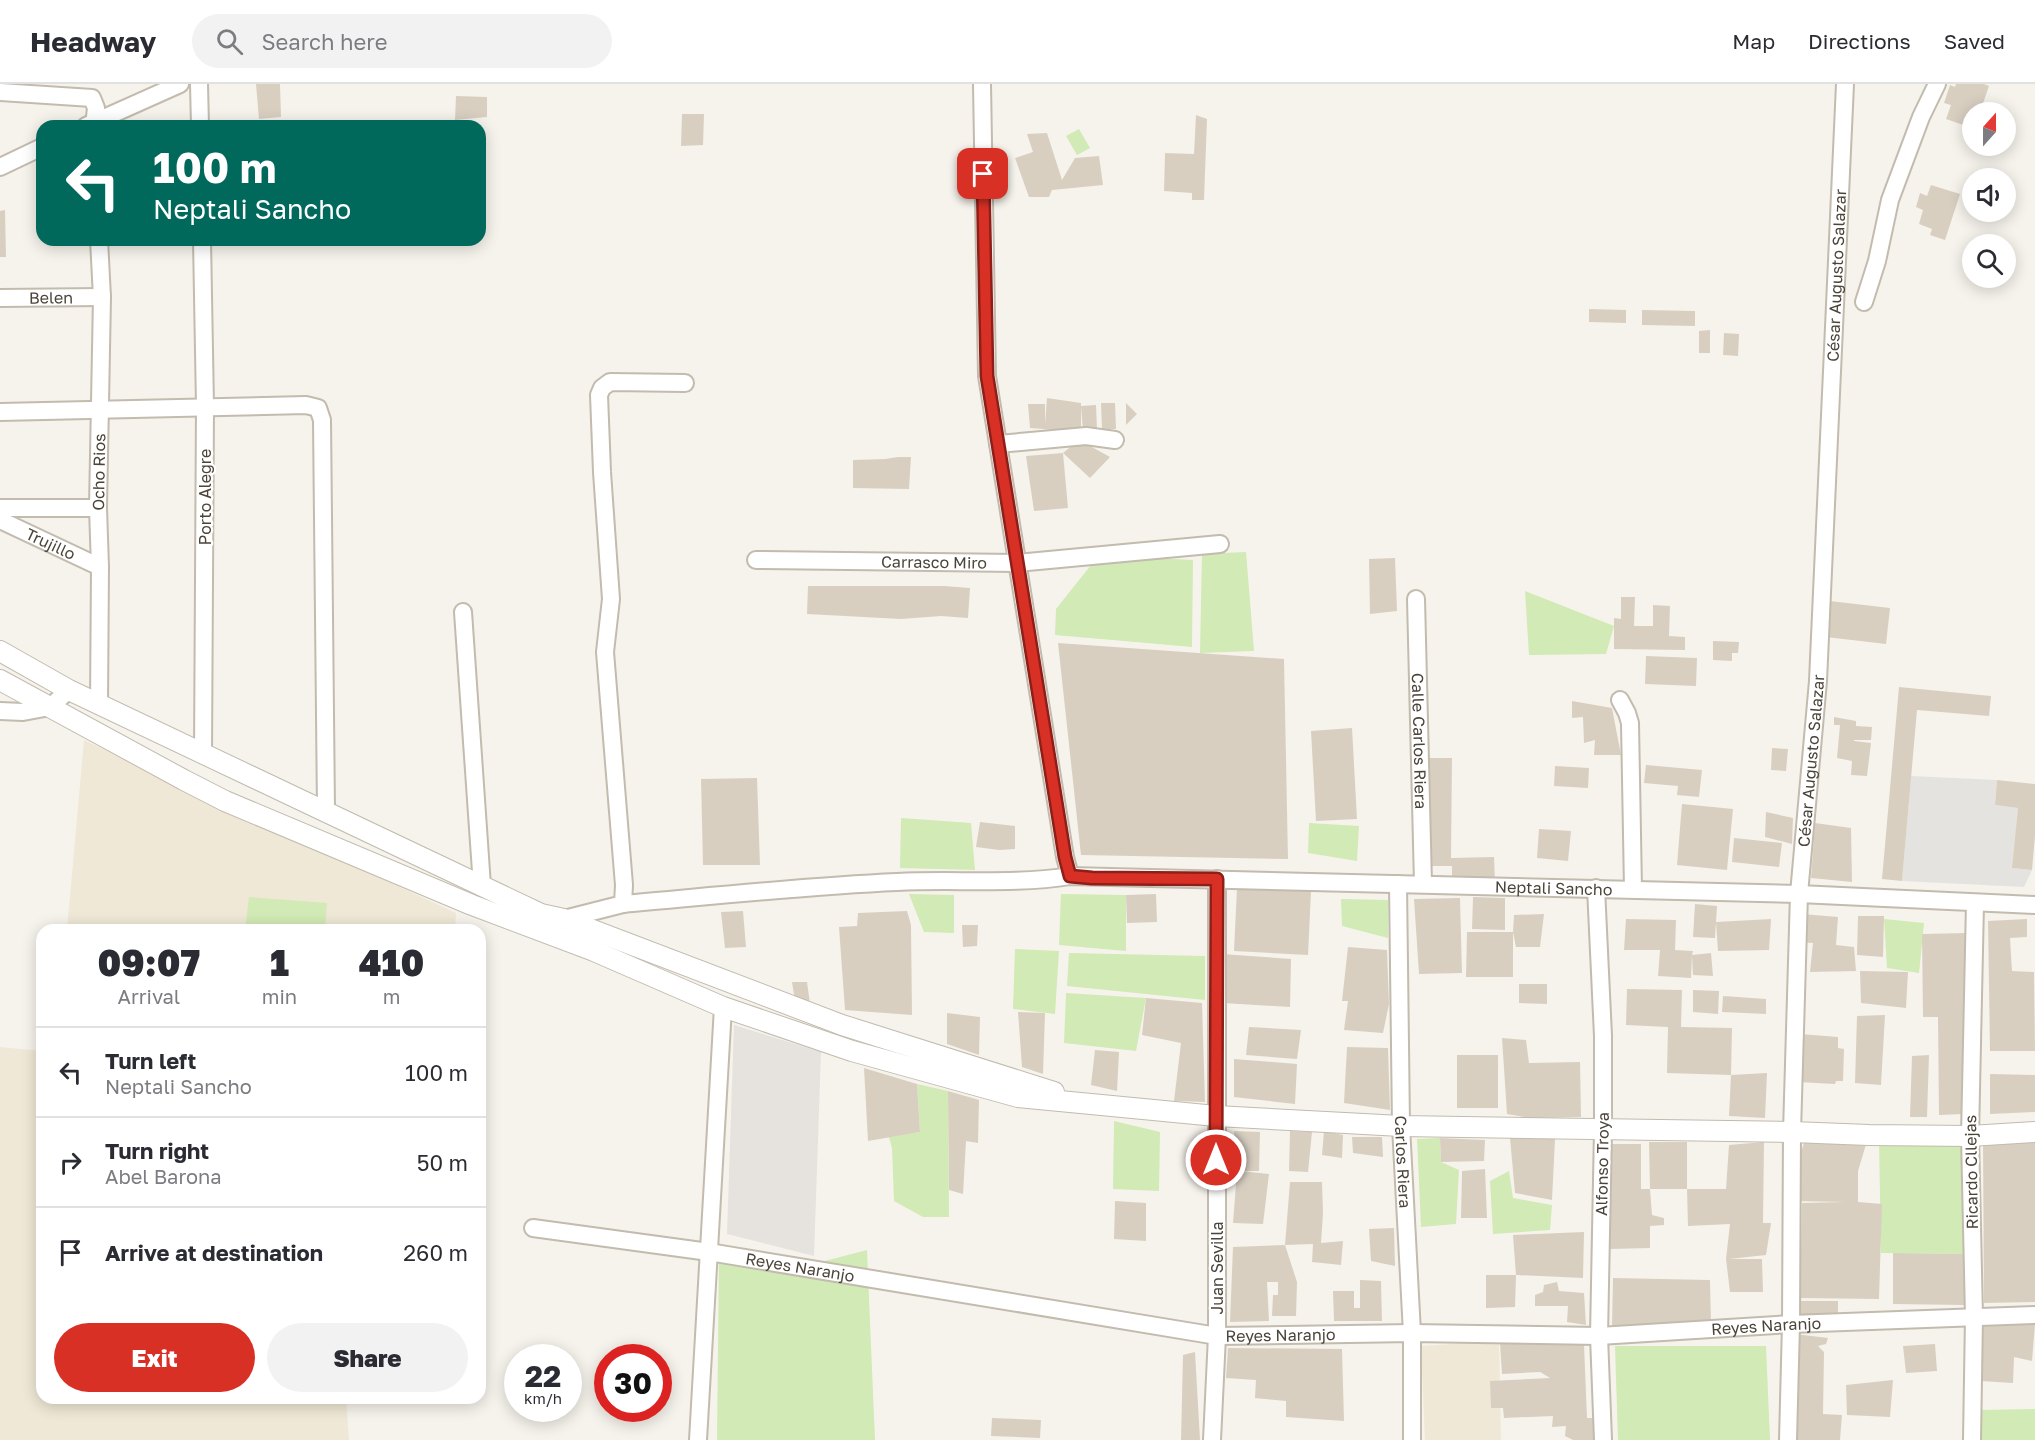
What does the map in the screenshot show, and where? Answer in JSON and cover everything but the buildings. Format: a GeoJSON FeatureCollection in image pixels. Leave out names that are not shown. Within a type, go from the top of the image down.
{"type":"FeatureCollection","features":[{"type":"Feature","properties":{"kind":"street"},"geometry":{"type":"LineString","coordinates":[[102,120],[180,84]]}},
{"type":"Feature","properties":{"kind":"street"},"geometry":{"type":"LineString","coordinates":[[199,84],[200,120]]}},
{"type":"Feature","properties":{"kind":"street"},"geometry":{"type":"LineString","coordinates":[[982,84],[987,376],[1065,857],[1070,876]]}},
{"type":"Feature","properties":{"kind":"street","name":"César Augusto Salazar"},"geometry":{"type":"LineString","coordinates":[[1788,1440],[1792,1132],[1799,894],[1818,681],[1845,84]]}},
{"type":"Feature","properties":{"kind":"street"},"geometry":{"type":"LineString","coordinates":[[1864,302],[1877,261],[1890,200],[1921,117],[1937,84]]}},
{"type":"Feature","properties":{"kind":"street"},"geometry":{"type":"LineString","coordinates":[[0,92],[92,98],[96,108],[92,120]]}},
{"type":"Feature","properties":{"kind":"street"},"geometry":{"type":"LineString","coordinates":[[0,167],[36,150]]}},
{"type":"Feature","properties":{"kind":"street","name":"Ocho Rios"},"geometry":{"type":"LineString","coordinates":[[99,246],[102,297],[98,508],[99,705]]}},
{"type":"Feature","properties":{"kind":"street","name":"Porto Alegre"},"geometry":{"type":"LineString","coordinates":[[202,246],[205,406],[203,754]]}},
{"type":"Feature","properties":{"kind":"street","name":"Belen"},"geometry":{"type":"LineString","coordinates":[[0,298],[102,297]]}},
{"type":"Feature","properties":{"kind":"street"},"geometry":{"type":"LineString","coordinates":[[623,904],[624,885],[605,651],[611,599],[602,472],[600,395],[602,388],[610,382],[686,383]]}},
{"type":"Feature","properties":{"kind":"street"},"geometry":{"type":"LineString","coordinates":[[0,412],[99,411],[205,406],[306,405],[318,408],[322,420],[326,811]]}},
{"type":"Feature","properties":{"kind":"street"},"geometry":{"type":"LineString","coordinates":[[998,444],[1086,436],[1115,440]]}},
{"type":"Feature","properties":{"kind":"street"},"geometry":{"type":"LineString","coordinates":[[0,508],[98,508]]}},
{"type":"Feature","properties":{"kind":"street","name":"Trujillo"},"geometry":{"type":"LineString","coordinates":[[0,520],[100,567]]}},
{"type":"Feature","properties":{"kind":"street","name":"Carrasco Miro"},"geometry":{"type":"LineString","coordinates":[[756,560],[1017,563],[1220,544]]}},
{"type":"Feature","properties":{"kind":"street","name":"Calle Carlos Riera"},"geometry":{"type":"LineString","coordinates":[[1416,599],[1423,884]]}},
{"type":"Feature","properties":{"kind":"street"},"geometry":{"type":"LineString","coordinates":[[463,612],[482,886]]}},
{"type":"Feature","properties":{"kind":"street"},"geometry":{"type":"LineString","coordinates":[[0,651],[99,705],[541,914],[564,919],[842,1025],[1085,1102]]}},
{"type":"Feature","properties":{"kind":"street"},"geometry":{"type":"LineString","coordinates":[[0,680],[225,801],[472,905],[594,951],[723,1007],[852,1051],[1018,1097],[1216,1116],[1401,1126],[1970,1136],[2035,1132]]}},
{"type":"Feature","properties":{"kind":"street"},"geometry":{"type":"LineString","coordinates":[[0,711],[23,712],[50,707],[69,690]]}},
{"type":"Feature","properties":{"kind":"street"},"geometry":{"type":"LineString","coordinates":[[1620,700],[1630,723],[1633,889]]}},
{"type":"Feature","properties":{"kind":"street","name":"Neptali Sancho"},"geometry":{"type":"LineString","coordinates":[[564,919],[623,904],[873,883],[942,880],[1047,880],[1070,876],[1633,889],[2035,905]]}},
{"type":"Feature","properties":{"kind":"street","name":"Juan Sevilla"},"geometry":{"type":"LineString","coordinates":[[1212,1440],[1217,1335],[1217,879]]}},
{"type":"Feature","properties":{"kind":"street","name":"Carlos Riera"},"geometry":{"type":"LineString","coordinates":[[1398,884],[1401,1126],[1412,1332],[1412,1440]]}},
{"type":"Feature","properties":{"kind":"street","name":"Alfonso Troya"},"geometry":{"type":"LineString","coordinates":[[1596,888],[1603,1024],[1599,1336],[1603,1440]]}},
{"type":"Feature","properties":{"kind":"street","name":"Ricardo Cllejas"},"geometry":{"type":"LineString","coordinates":[[1972,1440],[1974,1317],[1970,1136],[1975,903]]}},
{"type":"Feature","properties":{"kind":"street"},"geometry":{"type":"LineString","coordinates":[[698,1440],[723,1007]]}},
{"type":"Feature","properties":{"kind":"street","name":"Reyes Naranjo"},"geometry":{"type":"LineString","coordinates":[[533,1228],[709,1252],[1217,1335],[1412,1332],[1599,1336],[1791,1324],[2035,1315]]}},
{"type":"Feature","properties":{"kind":"shaded area"},"geometry":{"type":"Polygon","coordinates":[[[84,740],[456,913],[455,924],[68,924],[84,740]]]}},
{"type":"Feature","properties":{"kind":"shaded area"},"geometry":{"type":"Polygon","coordinates":[[[1911,776],[1997,780],[1995,805],[2018,808],[2013,868],[2032,870],[2024,887],[1902,881],[1911,776]]]}},
{"type":"Feature","properties":{"kind":"shaded area"},"geometry":{"type":"Polygon","coordinates":[[[734,1025],[821,1052],[814,1256],[727,1234],[734,1025]]]}},
{"type":"Feature","properties":{"kind":"shaded area"},"geometry":{"type":"Polygon","coordinates":[[[0,1047],[36,1050],[36,1404],[346,1404],[349,1440],[0,1440],[0,1047]]]}},
{"type":"Feature","properties":{"kind":"shaded area"},"geometry":{"type":"Polygon","coordinates":[[[1499,1341],[1501,1440],[1425,1440],[1421,1346],[1499,1341]]]}},
{"type":"Feature","properties":{"kind":"green space"},"geometry":{"type":"Polygon","coordinates":[[[1079,129],[1090,148],[1077,155],[1066,136],[1079,129]]]}},
{"type":"Feature","properties":{"kind":"green space"},"geometry":{"type":"Polygon","coordinates":[[[1246,552],[1254,651],[1200,653],[1202,554],[1246,552]]]}},
{"type":"Feature","properties":{"kind":"green space"},"geometry":{"type":"Polygon","coordinates":[[[1099,555],[1193,560],[1192,647],[1055,635],[1056,609],[1099,555]]]}},
{"type":"Feature","properties":{"kind":"green space"},"geometry":{"type":"Polygon","coordinates":[[[1525,591],[1614,626],[1606,654],[1529,655],[1525,591]]]}},
{"type":"Feature","properties":{"kind":"green space"},"geometry":{"type":"Polygon","coordinates":[[[901,818],[971,823],[975,870],[900,868],[901,818]]]}},
{"type":"Feature","properties":{"kind":"green space"},"geometry":{"type":"Polygon","coordinates":[[[1309,823],[1359,826],[1357,861],[1308,853],[1309,823]]]}},
{"type":"Feature","properties":{"kind":"green space"},"geometry":{"type":"Polygon","coordinates":[[[909,894],[954,895],[954,933],[924,932],[909,894]]]}},
{"type":"Feature","properties":{"kind":"green space"},"geometry":{"type":"Polygon","coordinates":[[[1061,894],[1126,895],[1126,951],[1059,945],[1061,894]]]}},
{"type":"Feature","properties":{"kind":"green space"},"geometry":{"type":"Polygon","coordinates":[[[249,897],[327,903],[325,924],[246,924],[249,897]]]}},
{"type":"Feature","properties":{"kind":"green space"},"geometry":{"type":"Polygon","coordinates":[[[1341,899],[1388,900],[1388,938],[1342,926],[1341,899]]]}},
{"type":"Feature","properties":{"kind":"green space"},"geometry":{"type":"Polygon","coordinates":[[[1884,919],[1924,923],[1919,973],[1887,968],[1884,919]]]}},
{"type":"Feature","properties":{"kind":"green space"},"geometry":{"type":"Polygon","coordinates":[[[1015,949],[1059,951],[1055,1014],[1013,1009],[1015,949]]]}},
{"type":"Feature","properties":{"kind":"green space"},"geometry":{"type":"Polygon","coordinates":[[[1069,953],[1205,956],[1205,1000],[1067,986],[1069,953]]]}},
{"type":"Feature","properties":{"kind":"green space"},"geometry":{"type":"Polygon","coordinates":[[[1066,993],[1146,998],[1136,1051],[1064,1043],[1066,993]]]}},
{"type":"Feature","properties":{"kind":"green space"},"geometry":{"type":"Polygon","coordinates":[[[917,1084],[948,1091],[949,1217],[923,1217],[894,1201],[892,1148],[889,1137],[920,1132],[917,1084]]]}},
{"type":"Feature","properties":{"kind":"green space"},"geometry":{"type":"Polygon","coordinates":[[[1114,1121],[1160,1132],[1159,1191],[1113,1189],[1114,1121]]]}},
{"type":"Feature","properties":{"kind":"green space"},"geometry":{"type":"Polygon","coordinates":[[[1440,1138],[1441,1162],[1459,1170],[1456,1224],[1421,1227],[1417,1139],[1440,1138]]]}},
{"type":"Feature","properties":{"kind":"green space"},"geometry":{"type":"Polygon","coordinates":[[[1879,1140],[1961,1140],[1964,1254],[1881,1253],[1879,1140]]]}},
{"type":"Feature","properties":{"kind":"green space"},"geometry":{"type":"Polygon","coordinates":[[[1509,1171],[1513,1198],[1552,1205],[1550,1230],[1493,1234],[1490,1181],[1509,1171]]]}},
{"type":"Feature","properties":{"kind":"green space"},"geometry":{"type":"Polygon","coordinates":[[[867,1250],[875,1440],[717,1440],[719,1257],[790,1270],[867,1250]]]}},
{"type":"Feature","properties":{"kind":"green space"},"geometry":{"type":"Polygon","coordinates":[[[1615,1346],[1766,1346],[1770,1440],[1618,1440],[1615,1346]]]}},
{"type":"Feature","properties":{"kind":"green space"},"geometry":{"type":"Polygon","coordinates":[[[2035,1409],[2035,1440],[1982,1440],[1980,1410],[2035,1409]]]}},
{"type":"Feature","properties":{"kind":"route"},"geometry":{"type":"LineString","coordinates":[[983,174],[987,376],[1065,857],[1070,876],[1217,879],[1216,1160]]}}]}
